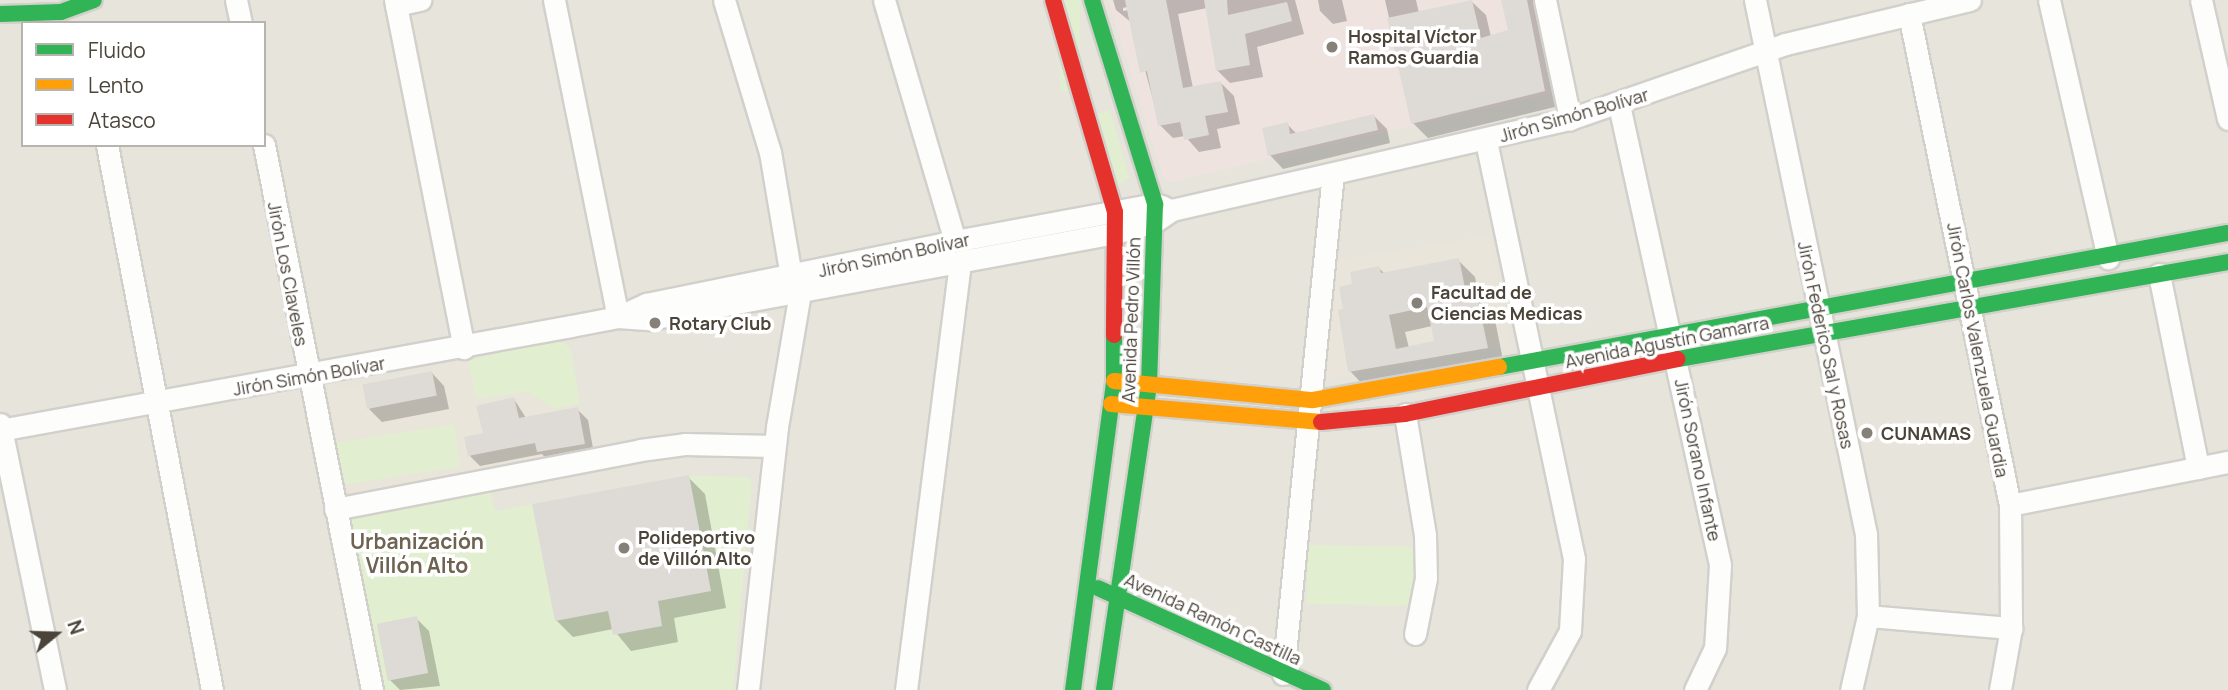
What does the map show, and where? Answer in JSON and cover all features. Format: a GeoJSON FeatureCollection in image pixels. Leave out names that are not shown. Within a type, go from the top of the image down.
{"type":"FeatureCollection","features":[{"type":"Feature","properties":{"kind":"main road","name":"Avenida Pedro Villón"},"geometry":{"type":"LineString","coordinates":[[1053,0],[1160,212],[1147,409],[1115,594],[1104,690]]}},
{"type":"Feature","properties":{"kind":"main road","name":"Avenida Pedro Villón"},"geometry":{"type":"LineString","coordinates":[[1073,690],[1114,381],[1115,223],[1092,0]]}},
{"type":"Feature","properties":{"kind":"main road"},"geometry":{"type":"LineString","coordinates":[[0,14],[33,16],[87,9]]}},
{"type":"Feature","properties":{"kind":"main road","name":"Avenida Agustín Gamarra"},"geometry":{"type":"LineString","coordinates":[[1114,381],[1313,400],[2108,258],[2228,233]]}},
{"type":"Feature","properties":{"kind":"main road","name":"Avenida Agustín Gamarra"},"geometry":{"type":"LineString","coordinates":[[1111,404],[1310,424],[1405,414],[1678,359],[2228,262]]}},
{"type":"Feature","properties":{"kind":"main road","name":"Avenida Ramón Castilla"},"geometry":{"type":"LineString","coordinates":[[1086,583],[1323,690]]}},
{"type":"Feature","properties":{"kind":"street"},"geometry":{"type":"LineString","coordinates":[[236,0],[241,21]]}},
{"type":"Feature","properties":{"kind":"street"},"geometry":{"type":"LineString","coordinates":[[420,0],[396,3],[464,348]]}},
{"type":"Feature","properties":{"kind":"street"},"geometry":{"type":"LineString","coordinates":[[554,0],[618,317]]}},
{"type":"Feature","properties":{"kind":"street"},"geometry":{"type":"LineString","coordinates":[[724,0],[770,152],[795,284],[774,446],[748,690]]}},
{"type":"Feature","properties":{"kind":"street"},"geometry":{"type":"LineString","coordinates":[[884,0],[956,241]]}},
{"type":"Feature","properties":{"kind":"street"},"geometry":{"type":"LineString","coordinates":[[1545,0],[1570,120]]}},
{"type":"Feature","properties":{"kind":"street","name":"Jirón Federico Sal y Rosas"},"geometry":{"type":"LineString","coordinates":[[1755,0],[1866,534],[1868,616],[1851,690]]}},
{"type":"Feature","properties":{"kind":"street","name":"Jirón Simón Bolívar"},"geometry":{"type":"LineString","coordinates":[[0,428],[464,348],[618,317],[646,304],[960,263],[1160,212],[1570,120],[1765,54],[1786,44],[1909,14],[1944,2],[1970,0]]}},
{"type":"Feature","properties":{"kind":"street"},"geometry":{"type":"LineString","coordinates":[[2049,0],[2108,258]]}},
{"type":"Feature","properties":{"kind":"street"},"geometry":{"type":"LineString","coordinates":[[2200,0],[2228,119]]}},
{"type":"Feature","properties":{"kind":"street","name":"Jirón Carlos Valenzuela Guardia"},"geometry":{"type":"LineString","coordinates":[[1909,14],[2010,505],[2011,628],[2000,690]]}},
{"type":"Feature","properties":{"kind":"street","name":"Jirón Sorano Infante"},"geometry":{"type":"LineString","coordinates":[[1619,105],[1673,336],[1720,565],[1715,648],[1695,690]]}},
{"type":"Feature","properties":{"kind":"street"},"geometry":{"type":"LineString","coordinates":[[1486,141],[1529,360],[1574,559],[1570,631],[1538,690]]}},
{"type":"Feature","properties":{"kind":"street"},"geometry":{"type":"LineString","coordinates":[[107,147],[154,401],[212,690]]}},
{"type":"Feature","properties":{"kind":"street","name":"Jirón Los Claveles"},"geometry":{"type":"LineString","coordinates":[[264,147],[372,690]]}},
{"type":"Feature","properties":{"kind":"street"},"geometry":{"type":"LineString","coordinates":[[1283,674],[1313,400],[1333,173]]}},
{"type":"Feature","properties":{"kind":"street","name":"Jirón Simón Bolívar"},"geometry":{"type":"LineString","coordinates":[[795,284],[956,241],[1115,223]]}},
{"type":"Feature","properties":{"kind":"street"},"geometry":{"type":"LineString","coordinates":[[906,690],[960,263]]}},
{"type":"Feature","properties":{"kind":"street"},"geometry":{"type":"LineString","coordinates":[[2159,274],[2198,468]]}},
{"type":"Feature","properties":{"kind":"street"},"geometry":{"type":"LineString","coordinates":[[1405,414],[1425,535],[1426,578],[1415,634]]}},
{"type":"Feature","properties":{"kind":"street"},"geometry":{"type":"LineString","coordinates":[[0,428],[54,690]]}},
{"type":"Feature","properties":{"kind":"street"},"geometry":{"type":"LineString","coordinates":[[335,509],[640,450],[685,444],[774,446]]}},
{"type":"Feature","properties":{"kind":"street"},"geometry":{"type":"LineString","coordinates":[[2010,505],[2228,462]]}},
{"type":"Feature","properties":{"kind":"street"},"geometry":{"type":"LineString","coordinates":[[1868,616],[2011,628]]}},
{"type":"Feature","properties":{"kind":"shaded area"},"geometry":{"type":"Polygon","coordinates":[[[0,0],[2228,0],[2228,690],[0,690],[0,0]]]}},
{"type":"Feature","properties":{"kind":"shaded area","name":"Hospital Víctor Ramos Guardia"},"geometry":{"type":"Polygon","coordinates":[[[1108,0],[1532,0],[1550,94],[1169,182],[1163,178],[1108,0]]]}},
{"type":"Feature","properties":{"kind":"shaded area","name":"Facultad de Ciencias Medicas"},"geometry":{"type":"Polygon","coordinates":[[[1489,236],[1511,345],[1323,380],[1335,260],[1489,236]]]}},
{"type":"Feature","properties":{"kind":"shaded area"},"geometry":{"type":"Polygon","coordinates":[[[558,340],[570,347],[588,448],[351,495],[345,491],[328,392],[558,340]]]}},
{"type":"Feature","properties":{"kind":"green space"},"geometry":{"type":"Polygon","coordinates":[[[1060,0],[1080,0],[1080,91],[1060,91],[1060,0]]]}},
{"type":"Feature","properties":{"kind":"green space"},"geometry":{"type":"Polygon","coordinates":[[[1110,110],[1129,177],[1118,186],[1094,115],[1110,110]]]}},
{"type":"Feature","properties":{"kind":"green space"},"geometry":{"type":"Polygon","coordinates":[[[558,340],[570,347],[580,403],[554,409],[528,392],[477,399],[468,360],[558,340]]]}},
{"type":"Feature","properties":{"kind":"green space"},"geometry":{"type":"Polygon","coordinates":[[[454,424],[461,466],[343,485],[336,443],[454,424]]]}},
{"type":"Feature","properties":{"kind":"green space","name":"Polideportivo de Villón Alto"},"geometry":{"type":"Polygon","coordinates":[[[689,475],[748,477],[752,483],[733,690],[385,690],[347,517],[490,489],[495,511],[689,475]]]}},
{"type":"Feature","properties":{"kind":"green space"},"geometry":{"type":"Polygon","coordinates":[[[1308,545],[1420,547],[1419,606],[1307,604],[1308,545]]]}},
{"type":"Feature","properties":{"kind":"building"},"geometry":{"type":"Polygon","coordinates":[[[1125,0],[1166,0],[1183,88],[1221,81],[1228,112],[1205,116],[1209,135],[1184,140],[1180,122],[1158,126],[1147,71],[1140,73],[1125,0]]]}},
{"type":"Feature","properties":{"kind":"building"},"geometry":{"type":"Polygon","coordinates":[[[1204,0],[1227,0],[1228,15],[1287,2],[1292,21],[1245,34],[1250,65],[1216,71],[1204,0]]]}},
{"type":"Feature","properties":{"kind":"building"},"geometry":{"type":"Polygon","coordinates":[[[1472,0],[1481,38],[1508,30],[1501,0],[1527,0],[1545,91],[1411,124],[1387,18],[1472,0]]]}},
{"type":"Feature","properties":{"kind":"building"},"geometry":{"type":"Polygon","coordinates":[[[1374,114],[1378,130],[1268,156],[1262,128],[1288,122],[1290,134],[1374,114]]]}},
{"type":"Feature","properties":{"kind":"building"},"geometry":{"type":"Polygon","coordinates":[[[1459,258],[1467,298],[1477,296],[1488,348],[1348,372],[1338,310],[1343,309],[1339,287],[1352,284],[1350,272],[1379,266],[1381,273],[1459,258]],[[1427,307],[1389,315],[1396,349],[1434,341],[1427,307]]]}},
{"type":"Feature","properties":{"kind":"building"},"geometry":{"type":"Polygon","coordinates":[[[432,371],[437,396],[367,409],[362,385],[432,371]]]}},
{"type":"Feature","properties":{"kind":"building"},"geometry":{"type":"Polygon","coordinates":[[[514,397],[519,418],[578,407],[585,444],[537,452],[535,443],[468,456],[464,437],[483,433],[476,406],[514,397]]]}},
{"type":"Feature","properties":{"kind":"building"},"geometry":{"type":"Polygon","coordinates":[[[689,475],[711,591],[658,601],[662,626],[613,635],[608,611],[555,621],[532,504],[689,475]]]}},
{"type":"Feature","properties":{"kind":"building"},"geometry":{"type":"Polygon","coordinates":[[[417,616],[428,673],[388,681],[377,624],[417,616]]]}},
{"type":"Feature","properties":{"kind":"traffic: fast"},"geometry":{"type":"LineString","coordinates":[[0,14],[61,12],[94,0]]}},
{"type":"Feature","properties":{"kind":"traffic: fast"},"geometry":{"type":"LineString","coordinates":[[1092,0],[1155,204],[1149,385],[1104,690]]}},
{"type":"Feature","properties":{"kind":"traffic: fast"},"geometry":{"type":"LineString","coordinates":[[1499,367],[2228,233]]}},
{"type":"Feature","properties":{"kind":"traffic: fast"},"geometry":{"type":"LineString","coordinates":[[1678,359],[2228,262]]}},
{"type":"Feature","properties":{"kind":"traffic: fast"},"geometry":{"type":"LineString","coordinates":[[1073,690],[1114,381],[1114,335]]}},
{"type":"Feature","properties":{"kind":"traffic: fast"},"geometry":{"type":"LineString","coordinates":[[1098,588],[1323,690]]}},
{"type":"Feature","properties":{"kind":"traffic: slow"},"geometry":{"type":"LineString","coordinates":[[1114,381],[1313,400],[1499,367]]}},
{"type":"Feature","properties":{"kind":"traffic: slow"},"geometry":{"type":"LineString","coordinates":[[1111,404],[1321,422]]}},
{"type":"Feature","properties":{"kind":"traffic: jam"},"geometry":{"type":"LineString","coordinates":[[1053,0],[1115,212],[1114,335]]}},
{"type":"Feature","properties":{"kind":"traffic: jam"},"geometry":{"type":"LineString","coordinates":[[1321,422],[1405,414],[1678,359]]}},
{"type":"Feature","properties":{"kind":"place","name":"Hospital Víctor Ramos Guardia"},"geometry":{"type":"Point","coordinates":[1332,47]}},
{"type":"Feature","properties":{"kind":"place","name":"Facultad de Ciencias Medicas"},"geometry":{"type":"Point","coordinates":[1417,303]}},
{"type":"Feature","properties":{"kind":"place","name":"Rotary Club"},"geometry":{"type":"Point","coordinates":[655,323]}},
{"type":"Feature","properties":{"kind":"place","name":"CUNAMAS"},"geometry":{"type":"Point","coordinates":[1867,433]}},
{"type":"Feature","properties":{"kind":"place","name":"Polideportivo de Villón Alto"},"geometry":{"type":"Point","coordinates":[624,548]}},
{"type":"Feature","properties":{"kind":"district","name":"Urbanización Villón Alto"},"geometry":{"type":"Point","coordinates":[417,553]}}]}
